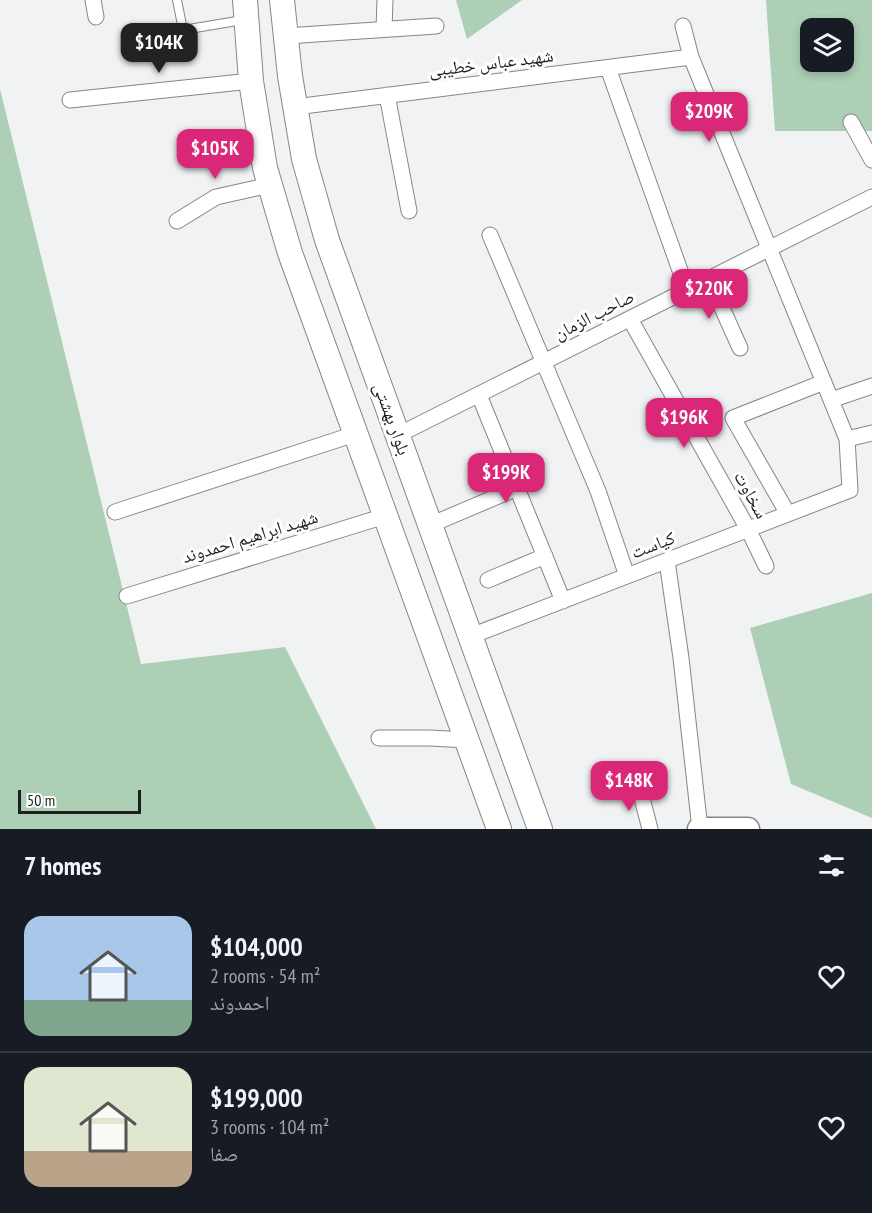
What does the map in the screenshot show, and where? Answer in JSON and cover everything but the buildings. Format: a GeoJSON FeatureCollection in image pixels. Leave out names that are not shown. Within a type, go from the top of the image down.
{"type":"FeatureCollection","features":[{"type":"Feature","properties":{"kind":"main road","name":"بلوار بهشتی"},"geometry":{"type":"LineString","coordinates":[[282,0],[303,159],[327,240],[540,829]]}},
{"type":"Feature","properties":{"kind":"main road"},"geometry":{"type":"LineString","coordinates":[[246,10],[251,81],[265,168],[290,253],[498,829]]}},
{"type":"Feature","properties":{"kind":"main road"},"geometry":{"type":"LineString","coordinates":[[385,516],[422,503]]}},
{"type":"Feature","properties":{"kind":"street"},"geometry":{"type":"LineString","coordinates":[[93,0],[96,17]]}},
{"type":"Feature","properties":{"kind":"street"},"geometry":{"type":"LineString","coordinates":[[384,29],[385,0]]}},
{"type":"Feature","properties":{"kind":"street"},"geometry":{"type":"LineString","coordinates":[[286,36],[436,26]]}},
{"type":"Feature","properties":{"kind":"street"},"geometry":{"type":"LineString","coordinates":[[683,26],[692,57],[847,439],[872,433]]}},
{"type":"Feature","properties":{"kind":"street","name":"شهید عباس خطیبی"},"geometry":{"type":"LineString","coordinates":[[295,107],[692,57]]}},
{"type":"Feature","properties":{"kind":"street"},"geometry":{"type":"LineString","coordinates":[[608,68],[687,290]]}},
{"type":"Feature","properties":{"kind":"street"},"geometry":{"type":"LineString","coordinates":[[70,100],[251,81]]}},
{"type":"Feature","properties":{"kind":"street"},"geometry":{"type":"LineString","coordinates":[[387,95],[409,211]]}},
{"type":"Feature","properties":{"kind":"street"},"geometry":{"type":"LineString","coordinates":[[851,122],[872,160]]}},
{"type":"Feature","properties":{"kind":"street"},"geometry":{"type":"LineString","coordinates":[[177,221],[216,197],[270,185]]}},
{"type":"Feature","properties":{"kind":"street","name":"صاحب الزمان"},"geometry":{"type":"LineString","coordinates":[[398,435],[872,197]]}},
{"type":"Feature","properties":{"kind":"street"},"geometry":{"type":"LineString","coordinates":[[490,235],[598,491],[627,576]]}},
{"type":"Feature","properties":{"kind":"street"},"geometry":{"type":"LineString","coordinates":[[709,279],[740,348]]}},
{"type":"Feature","properties":{"kind":"street","name":"سخاوت"},"geometry":{"type":"LineString","coordinates":[[630,319],[748,529],[766,566]]}},
{"type":"Feature","properties":{"kind":"street"},"geometry":{"type":"LineString","coordinates":[[788,514],[733,417],[824,382]]}},
{"type":"Feature","properties":{"kind":"street"},"geometry":{"type":"LineString","coordinates":[[831,400],[872,387]]}},
{"type":"Feature","properties":{"kind":"street"},"geometry":{"type":"LineString","coordinates":[[479,394],[563,601]]}},
{"type":"Feature","properties":{"kind":"street"},"geometry":{"type":"LineString","coordinates":[[115,512],[355,434]]}},
{"type":"Feature","properties":{"kind":"street","name":"کیاست"},"geometry":{"type":"LineString","coordinates":[[471,636],[850,490],[847,439]]}},
{"type":"Feature","properties":{"kind":"street"},"geometry":{"type":"LineString","coordinates":[[430,525],[517,488]]}},
{"type":"Feature","properties":{"kind":"street","name":"شهید ابراهیم احمدوند"},"geometry":{"type":"LineString","coordinates":[[127,596],[385,516]]}},
{"type":"Feature","properties":{"kind":"street"},"geometry":{"type":"LineString","coordinates":[[488,580],[545,556]]}},
{"type":"Feature","properties":{"kind":"street"},"geometry":{"type":"LineString","coordinates":[[667,561],[681,658],[700,829],[748,829]]}},
{"type":"Feature","properties":{"kind":"street"},"geometry":{"type":"LineString","coordinates":[[379,738],[466,740]]}},
{"type":"Feature","properties":{"kind":"street"},"geometry":{"type":"LineString","coordinates":[[639,787],[650,829]]}},
{"type":"Feature","properties":{"kind":"lane"},"geometry":{"type":"LineString","coordinates":[[177,0],[183,30],[246,10]]}},
{"type":"Feature","properties":{"kind":"green space"},"geometry":{"type":"Polygon","coordinates":[[[456,0],[522,0],[467,39],[456,0]]]}},
{"type":"Feature","properties":{"kind":"green space"},"geometry":{"type":"Polygon","coordinates":[[[766,0],[872,0],[872,131],[775,131],[766,0]]]}},
{"type":"Feature","properties":{"kind":"green space"},"geometry":{"type":"Polygon","coordinates":[[[0,89],[141,664],[285,647],[376,829],[0,829],[0,89]]]}},
{"type":"Feature","properties":{"kind":"green space"},"geometry":{"type":"Polygon","coordinates":[[[872,593],[872,818],[791,784],[750,628],[872,593]]]}}]}
